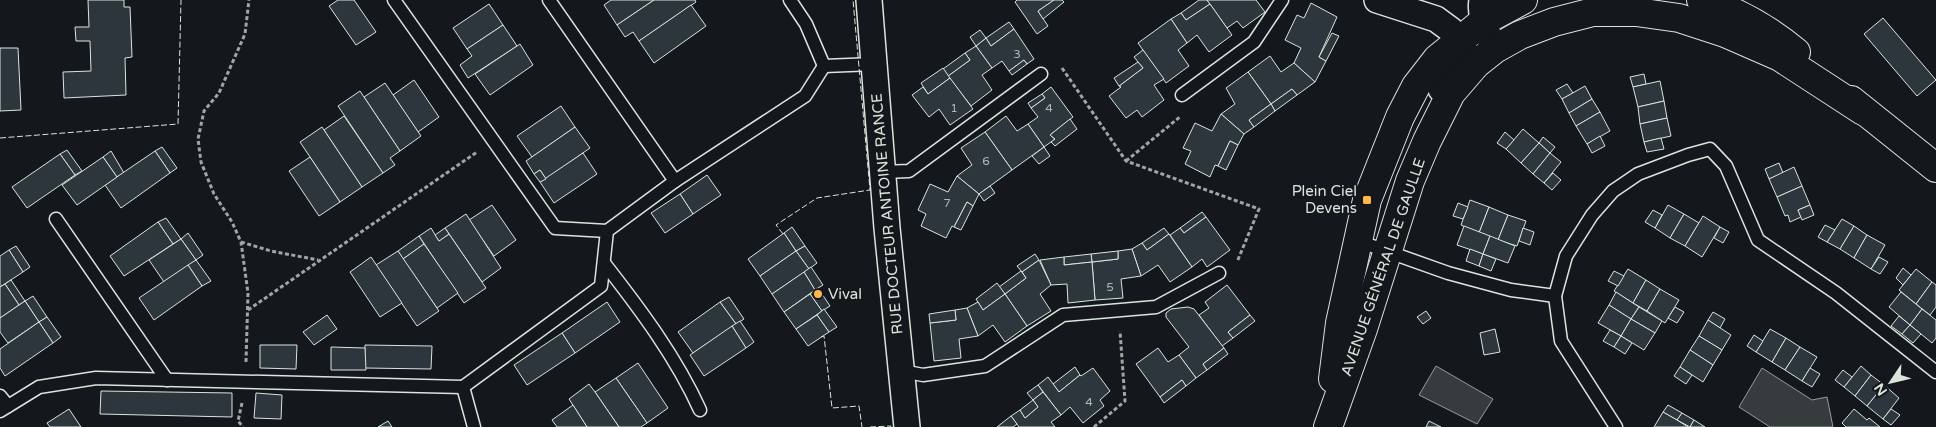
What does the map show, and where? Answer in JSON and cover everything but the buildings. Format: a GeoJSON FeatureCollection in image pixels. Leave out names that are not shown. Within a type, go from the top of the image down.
{"type":"FeatureCollection","features":[{"type":"Feature","properties":{"kind":"main road","name":"AVENUE GÉNÉRAL DE GAULLE"},"geometry":{"type":"LineString","coordinates":[[1328,427],[1340,322],[1367,200],[1400,117],[1422,79],[1437,59],[1458,41],[1483,11],[1523,0]]}},
{"type":"Feature","properties":{"kind":"main road","name":"AVENUE GÉNÉRAL DE GAULLE"},"geometry":{"type":"LineString","coordinates":[[1701,0],[1730,15],[1780,57],[1863,111],[1936,168]]}},
{"type":"Feature","properties":{"kind":"main road","name":"AVENUE GÉNÉRAL DE GAULLE"},"geometry":{"type":"LineString","coordinates":[[1328,427],[1388,253],[1410,182],[1427,141],[1452,93],[1476,64],[1495,49],[1520,35],[1554,22],[1593,12],[1636,12],[1679,18],[1730,15]]}},
{"type":"Feature","properties":{"kind":"street","name":"RUE DOCTEUR ANTOINE RANCE"},"geometry":{"type":"LineString","coordinates":[[869,0],[907,427]]}},
{"type":"Feature","properties":{"kind":"street"},"geometry":{"type":"LineString","coordinates":[[1377,0],[1436,19],[1451,30],[1464,48],[1464,56],[1446,80],[1433,104],[1427,141]]}},
{"type":"Feature","properties":{"kind":"street"},"geometry":{"type":"LineString","coordinates":[[1520,35],[1532,17],[1532,0]]}},
{"type":"Feature","properties":{"kind":"street"},"geometry":{"type":"LineString","coordinates":[[1483,11],[1495,49]]}},
{"type":"Feature","properties":{"kind":"lane"},"geometry":{"type":"LineString","coordinates":[[394,0],[555,228],[607,231],[675,181],[805,96],[824,66]]}},
{"type":"Feature","properties":{"kind":"lane"},"geometry":{"type":"LineString","coordinates":[[549,0],[675,181]]}},
{"type":"Feature","properties":{"kind":"lane"},"geometry":{"type":"LineString","coordinates":[[790,0],[806,24],[824,66]]}},
{"type":"Feature","properties":{"kind":"lane"},"geometry":{"type":"LineString","coordinates":[[1182,95],[1254,42],[1282,0]]}},
{"type":"Feature","properties":{"kind":"lane"},"geometry":{"type":"LineString","coordinates":[[824,66],[874,64]]}},
{"type":"Feature","properties":{"kind":"lane"},"geometry":{"type":"LineString","coordinates":[[883,172],[909,171],[1041,74]]}},
{"type":"Feature","properties":{"kind":"lane"},"geometry":{"type":"LineString","coordinates":[[1616,427],[1561,341],[1555,296],[1566,256],[1592,215],[1614,191],[1638,174],[1688,155],[1710,149],[1726,166],[1758,240],[1836,292],[1936,372]]}},
{"type":"Feature","properties":{"kind":"lane"},"geometry":{"type":"LineString","coordinates":[[56,219],[167,380]]}},
{"type":"Feature","properties":{"kind":"lane"},"geometry":{"type":"LineString","coordinates":[[2,404],[39,387],[96,378],[463,387],[601,286],[607,231]]}},
{"type":"Feature","properties":{"kind":"lane"},"geometry":{"type":"LineString","coordinates":[[1358,241],[1448,274],[1511,290],[1555,296]]}},
{"type":"Feature","properties":{"kind":"lane"},"geometry":{"type":"LineString","coordinates":[[604,263],[634,302],[687,380],[700,410]]}},
{"type":"Feature","properties":{"kind":"lane"},"geometry":{"type":"LineString","coordinates":[[902,371],[923,374],[985,366],[1064,315],[1156,307],[1219,273]]}},
{"type":"Feature","properties":{"kind":"lane"},"geometry":{"type":"LineString","coordinates":[[463,387],[474,427]]}},
{"type":"Feature","properties":{"kind":"path"},"geometry":{"type":"LineString","coordinates":[[243,427],[238,421],[247,382],[248,293],[241,242],[211,186],[201,162],[198,139],[204,111],[219,93],[245,34],[249,0]]}},
{"type":"Feature","properties":{"kind":"path"},"geometry":{"type":"LineString","coordinates":[[1041,74],[1058,62],[1126,161],[1259,210],[1238,261],[1219,273]]}},
{"type":"Feature","properties":{"kind":"path"},"geometry":{"type":"LineString","coordinates":[[1126,161],[1182,115],[1182,95]]}},
{"type":"Feature","properties":{"kind":"path"},"geometry":{"type":"LineString","coordinates":[[247,311],[318,260],[493,141]]}},
{"type":"Feature","properties":{"kind":"path"},"geometry":{"type":"LineString","coordinates":[[241,242],[271,252],[318,260]]}},
{"type":"Feature","properties":{"kind":"path"},"geometry":{"type":"LineString","coordinates":[[1094,427],[1125,401],[1119,311]]}},
{"type":"Feature","properties":{"kind":"shaded area"},"geometry":{"type":"Polygon","coordinates":[[[1436,366],[1493,399],[1477,424],[1419,395],[1436,366]]]}},
{"type":"Feature","properties":{"kind":"shaded area"},"geometry":{"type":"Polygon","coordinates":[[[1762,368],[1812,400],[1827,397],[1833,427],[1770,427],[1739,407],[1762,368]]]}},
{"type":"Feature","properties":{"kind":"fence"},"geometry":{"type":"LineString","coordinates":[[0,138],[178,124],[181,0]]}},
{"type":"Feature","properties":{"kind":"fence"},"geometry":{"type":"LineString","coordinates":[[783,234],[776,225],[817,198],[870,190],[853,0]]}},
{"type":"Feature","properties":{"kind":"fence"},"geometry":{"type":"LineString","coordinates":[[821,337],[824,336],[832,408],[859,406],[862,427]]}},
{"type":"Feature","properties":{"kind":"fence"},"geometry":{"type":"LineString","coordinates":[[870,427],[891,427]]}},
{"type":"Feature","properties":{"kind":"place","name":"Plein Ciel Devens"},"geometry":{"type":"Point","coordinates":[1367,200]}},
{"type":"Feature","properties":{"kind":"place","name":"Vival"},"geometry":{"type":"Point","coordinates":[818,294]}}]}
